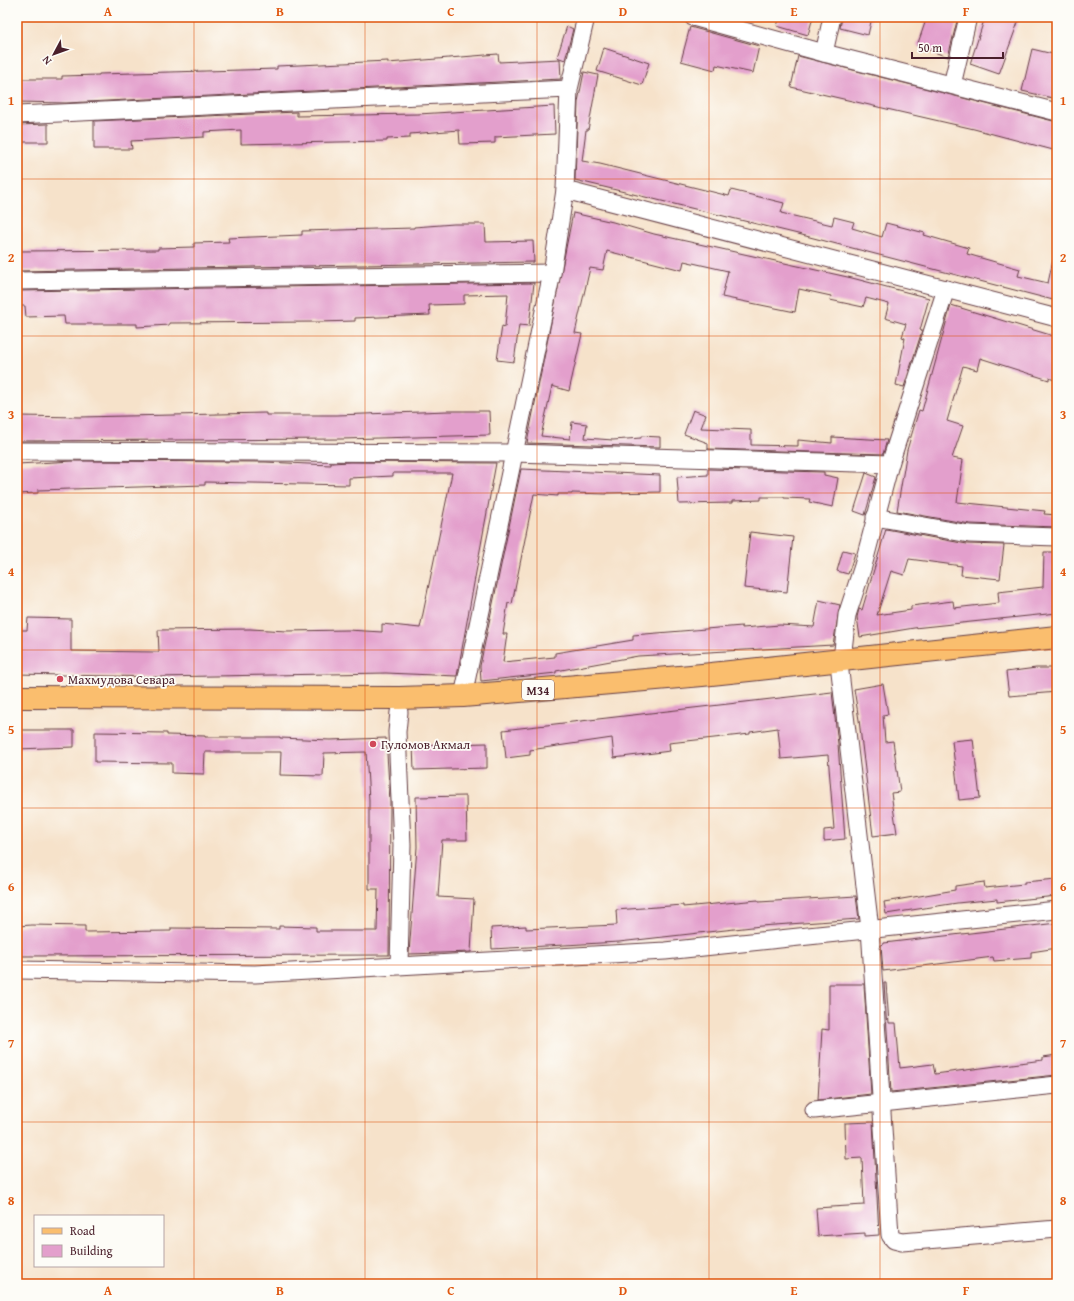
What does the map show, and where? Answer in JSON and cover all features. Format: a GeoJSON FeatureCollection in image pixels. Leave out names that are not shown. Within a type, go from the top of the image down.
{"type":"FeatureCollection","features":[{"type":"Feature","properties":{"kind":"main road","name":"M34"},"geometry":{"type":"LineString","coordinates":[[17,710],[399,712],[507,707],[841,666],[1057,637]]}},
{"type":"Feature","properties":{"kind":"main road","name":"M34"},"geometry":{"type":"LineString","coordinates":[[17,697],[399,698],[463,696],[702,675],[1057,651]]}},
{"type":"Feature","properties":{"kind":"street"},"geometry":{"type":"LineString","coordinates":[[463,696],[552,273],[565,190],[569,89],[586,17]]}},
{"type":"Feature","properties":{"kind":"street"},"geometry":{"type":"LineString","coordinates":[[693,17],[824,53],[1057,112]]}},
{"type":"Feature","properties":{"kind":"street"},"geometry":{"type":"LineString","coordinates":[[824,53],[832,17]]}},
{"type":"Feature","properties":{"kind":"street"},"geometry":{"type":"LineString","coordinates":[[952,85],[968,17]]}},
{"type":"Feature","properties":{"kind":"street"},"geometry":{"type":"LineString","coordinates":[[17,115],[569,89]]}},
{"type":"Feature","properties":{"kind":"street"},"geometry":{"type":"LineString","coordinates":[[565,190],[1057,318]]}},
{"type":"Feature","properties":{"kind":"street"},"geometry":{"type":"LineString","coordinates":[[17,281],[552,273]]}},
{"type":"Feature","properties":{"kind":"street"},"geometry":{"type":"LineString","coordinates":[[946,289],[890,464],[863,566],[847,615],[841,666],[870,929],[890,1235],[894,1240],[902,1242],[1057,1229]]}},
{"type":"Feature","properties":{"kind":"street"},"geometry":{"type":"LineString","coordinates":[[17,451],[513,453],[890,464]]}},
{"type":"Feature","properties":{"kind":"street"},"geometry":{"type":"LineString","coordinates":[[875,517],[969,534],[1057,537]]}},
{"type":"Feature","properties":{"kind":"street"},"geometry":{"type":"LineString","coordinates":[[399,712],[397,732],[402,845],[399,965]]}},
{"type":"Feature","properties":{"kind":"street"},"geometry":{"type":"LineString","coordinates":[[17,970],[255,974],[665,951],[1057,910]]}},
{"type":"Feature","properties":{"kind":"street"},"geometry":{"type":"LineString","coordinates":[[814,1110],[1057,1085]]}},
{"type":"Feature","properties":{"kind":"building"},"geometry":{"type":"Polygon","coordinates":[[[780,17],[813,17],[808,35],[777,26],[780,17]]]}},
{"type":"Feature","properties":{"kind":"building"},"geometry":{"type":"Polygon","coordinates":[[[842,17],[872,17],[868,35],[840,28],[842,17]]]}},
{"type":"Feature","properties":{"kind":"building"},"geometry":{"type":"Polygon","coordinates":[[[927,17],[958,17],[948,57],[917,46],[927,17]]]}},
{"type":"Feature","properties":{"kind":"building"},"geometry":{"type":"Polygon","coordinates":[[[985,17],[1020,17],[999,74],[970,64],[985,17]]]}},
{"type":"Feature","properties":{"kind":"building"},"geometry":{"type":"Polygon","coordinates":[[[567,26],[573,29],[565,60],[557,57],[567,26]]]}},
{"type":"Feature","properties":{"kind":"building"},"geometry":{"type":"Polygon","coordinates":[[[690,27],[759,46],[753,73],[716,65],[715,70],[681,61],[690,27]]]}},
{"type":"Feature","properties":{"kind":"building"},"geometry":{"type":"Polygon","coordinates":[[[604,48],[649,63],[642,85],[597,71],[604,48]]]}},
{"type":"Feature","properties":{"kind":"building"},"geometry":{"type":"Polygon","coordinates":[[[1032,49],[1057,55],[1057,99],[1022,91],[1032,49]]]}},
{"type":"Feature","properties":{"kind":"building"},"geometry":{"type":"Polygon","coordinates":[[[498,54],[499,62],[560,59],[561,79],[66,103],[17,102],[17,79],[62,79],[62,76],[99,74],[277,69],[277,66],[388,61],[388,63],[498,54]]]}},
{"type":"Feature","properties":{"kind":"building"},"geometry":{"type":"Polygon","coordinates":[[[798,56],[1057,122],[1057,151],[974,129],[791,87],[798,56]]]}},
{"type":"Feature","properties":{"kind":"building"},"geometry":{"type":"Polygon","coordinates":[[[584,72],[598,75],[588,130],[586,130],[582,161],[600,164],[729,196],[731,190],[784,203],[781,213],[832,225],[834,217],[854,222],[852,228],[882,237],[886,223],[925,233],[924,235],[969,248],[967,254],[1020,269],[1018,276],[1048,283],[1053,260],[1057,260],[1057,301],[798,234],[575,180],[578,102],[584,72]]]}},
{"type":"Feature","properties":{"kind":"building"},"geometry":{"type":"Polygon","coordinates":[[[554,106],[555,134],[495,137],[495,143],[460,144],[459,130],[410,134],[410,138],[387,139],[387,141],[241,144],[241,130],[204,132],[204,137],[131,141],[132,149],[94,149],[94,121],[297,112],[297,116],[418,114],[554,106]]]}},
{"type":"Feature","properties":{"kind":"building"},"geometry":{"type":"Polygon","coordinates":[[[48,124],[48,142],[17,142],[17,125],[48,124]]]}},
{"type":"Feature","properties":{"kind":"building"},"geometry":{"type":"Polygon","coordinates":[[[573,213],[613,222],[654,234],[852,278],[929,298],[920,330],[922,331],[904,387],[896,385],[905,338],[902,337],[906,324],[885,318],[889,304],[866,298],[863,307],[830,300],[831,296],[799,289],[795,312],[722,297],[728,271],[684,261],[682,270],[607,251],[603,270],[590,268],[575,333],[582,334],[569,391],[552,386],[541,436],[570,439],[572,422],[587,424],[585,438],[613,440],[641,438],[641,436],[660,437],[660,447],[527,443],[573,213]]]}},
{"type":"Feature","properties":{"kind":"building"},"geometry":{"type":"Polygon","coordinates":[[[454,224],[485,224],[486,242],[533,241],[534,262],[17,271],[17,251],[158,250],[158,248],[194,247],[194,243],[229,242],[228,238],[302,235],[302,231],[414,228],[454,224]]]}},
{"type":"Feature","properties":{"kind":"building"},"geometry":{"type":"Polygon","coordinates":[[[534,283],[529,326],[519,325],[514,362],[497,360],[502,326],[505,327],[508,294],[464,295],[464,304],[429,305],[430,315],[355,318],[355,321],[169,323],[169,325],[137,327],[137,324],[65,324],[64,316],[26,317],[25,306],[17,306],[17,291],[534,283]]]}},
{"type":"Feature","properties":{"kind":"building"},"geometry":{"type":"Polygon","coordinates":[[[951,305],[1057,337],[1057,381],[1049,378],[1049,380],[980,358],[977,370],[963,366],[947,421],[963,426],[952,458],[963,460],[957,502],[1045,511],[1044,514],[1057,515],[1057,527],[970,524],[897,511],[907,450],[919,410],[922,411],[951,305]]]}},
{"type":"Feature","properties":{"kind":"building"},"geometry":{"type":"Polygon","coordinates":[[[693,410],[706,415],[701,428],[751,430],[751,445],[798,446],[798,440],[832,443],[832,437],[887,440],[883,454],[708,449],[708,443],[684,434],[693,410]]]}},
{"type":"Feature","properties":{"kind":"building"},"geometry":{"type":"Polygon","coordinates":[[[489,411],[490,435],[342,439],[17,441],[17,417],[19,416],[80,417],[266,413],[266,415],[337,415],[489,411]]]}},
{"type":"Feature","properties":{"kind":"building"},"geometry":{"type":"Polygon","coordinates":[[[74,461],[265,462],[331,465],[331,463],[350,462],[496,463],[457,676],[386,673],[157,677],[17,674],[17,630],[27,630],[28,618],[71,619],[71,651],[159,652],[158,630],[250,629],[287,631],[348,630],[382,632],[382,624],[420,628],[452,473],[393,473],[393,476],[349,478],[349,485],[205,482],[205,485],[38,490],[38,493],[17,494],[17,464],[74,461]]]}},
{"type":"Feature","properties":{"kind":"building"},"geometry":{"type":"Polygon","coordinates":[[[521,469],[660,475],[660,492],[607,494],[572,493],[558,494],[558,496],[534,494],[512,604],[508,603],[503,634],[507,634],[503,662],[555,657],[555,653],[633,640],[633,635],[742,626],[742,628],[780,625],[814,627],[819,600],[840,605],[833,645],[638,656],[556,671],[556,673],[481,681],[480,666],[521,469]]]}},
{"type":"Feature","properties":{"kind":"building"},"geometry":{"type":"Polygon","coordinates":[[[708,469],[824,472],[824,475],[838,478],[833,507],[809,502],[810,499],[784,497],[761,497],[761,500],[732,501],[732,503],[679,504],[677,477],[708,475],[708,469]]]}},
{"type":"Feature","properties":{"kind":"building"},"geometry":{"type":"Polygon","coordinates":[[[866,473],[876,477],[865,515],[854,511],[866,473]]]}},
{"type":"Feature","properties":{"kind":"building"},"geometry":{"type":"Polygon","coordinates":[[[886,529],[967,544],[1004,545],[1000,579],[961,575],[962,566],[909,559],[904,575],[891,571],[877,615],[911,610],[911,606],[953,601],[954,608],[999,603],[998,592],[1043,587],[1044,552],[1057,552],[1057,613],[914,628],[860,637],[857,617],[859,609],[862,610],[886,529]]]}},
{"type":"Feature","properties":{"kind":"building"},"geometry":{"type":"Polygon","coordinates":[[[750,532],[793,537],[787,592],[744,588],[750,532]]]}},
{"type":"Feature","properties":{"kind":"building"},"geometry":{"type":"Polygon","coordinates":[[[843,550],[855,553],[848,574],[837,571],[843,550]]]}},
{"type":"Feature","properties":{"kind":"building"},"geometry":{"type":"Polygon","coordinates":[[[1036,668],[1057,668],[1057,692],[1009,696],[1006,672],[1036,668]]]}},
{"type":"Feature","properties":{"kind":"building"},"geometry":{"type":"Polygon","coordinates":[[[883,684],[888,714],[883,715],[885,742],[893,741],[900,792],[891,793],[897,833],[873,836],[854,689],[883,684]]]}},
{"type":"Feature","properties":{"kind":"building"},"geometry":{"type":"Polygon","coordinates":[[[832,692],[838,744],[845,839],[824,841],[824,830],[834,829],[828,755],[781,759],[778,728],[750,732],[750,734],[669,743],[670,751],[614,758],[612,738],[530,750],[530,755],[506,758],[503,730],[832,692]]]}},
{"type":"Feature","properties":{"kind":"building"},"geometry":{"type":"Polygon","coordinates":[[[17,730],[74,730],[74,747],[17,749],[17,730]]]}},
{"type":"Feature","properties":{"kind":"building"},"geometry":{"type":"Polygon","coordinates":[[[95,732],[167,733],[167,735],[205,737],[280,737],[330,740],[386,738],[390,802],[389,955],[17,956],[17,926],[85,926],[85,932],[171,931],[171,928],[279,929],[279,926],[316,927],[316,931],[377,931],[378,889],[369,889],[369,800],[366,752],[324,753],[323,776],[280,775],[281,752],[205,752],[204,774],[172,773],[172,763],[95,762],[95,732]]]}},
{"type":"Feature","properties":{"kind":"building"},"geometry":{"type":"Polygon","coordinates":[[[973,739],[980,798],[959,800],[952,741],[973,739]]]}},
{"type":"Feature","properties":{"kind":"building"},"geometry":{"type":"Polygon","coordinates":[[[487,743],[487,768],[414,770],[413,745],[487,743]]]}},
{"type":"Feature","properties":{"kind":"building"},"geometry":{"type":"Polygon","coordinates":[[[466,796],[467,840],[442,840],[438,897],[474,899],[471,952],[409,954],[417,847],[416,797],[466,796]]]}},
{"type":"Feature","properties":{"kind":"building"},"geometry":{"type":"Polygon","coordinates":[[[1057,879],[1057,896],[997,902],[997,899],[957,903],[886,914],[884,902],[955,890],[955,886],[984,882],[985,888],[1057,879]]]}},
{"type":"Feature","properties":{"kind":"building"},"geometry":{"type":"Polygon","coordinates":[[[856,896],[859,919],[761,926],[619,942],[492,949],[491,928],[526,926],[526,929],[617,925],[616,910],[683,905],[683,907],[758,900],[759,902],[856,896]]]}},
{"type":"Feature","properties":{"kind":"building"},"geometry":{"type":"Polygon","coordinates":[[[1057,923],[1057,948],[1031,952],[1031,958],[994,961],[993,957],[883,971],[881,945],[884,943],[1057,923]]]}},
{"type":"Feature","properties":{"kind":"building"},"geometry":{"type":"Polygon","coordinates":[[[884,983],[886,983],[889,1023],[896,1023],[900,1068],[933,1064],[935,1074],[1043,1060],[1043,1057],[1057,1055],[1057,1075],[891,1092],[884,983]]]}},
{"type":"Feature","properties":{"kind":"building"},"geometry":{"type":"Polygon","coordinates":[[[829,984],[864,984],[871,1094],[818,1100],[822,1029],[829,1030],[829,984]]]}},
{"type":"Feature","properties":{"kind":"building"},"geometry":{"type":"Polygon","coordinates":[[[873,1122],[879,1235],[865,1236],[865,1233],[818,1236],[816,1208],[864,1205],[862,1158],[846,1159],[845,1123],[873,1122]]]}},
{"type":"Feature","properties":{"kind":"place","name":"Махмудова Севара"},"geometry":{"type":"Point","coordinates":[60,679]}},
{"type":"Feature","properties":{"kind":"place","name":"Гуломов Акмал"},"geometry":{"type":"Point","coordinates":[373,744]}}]}
